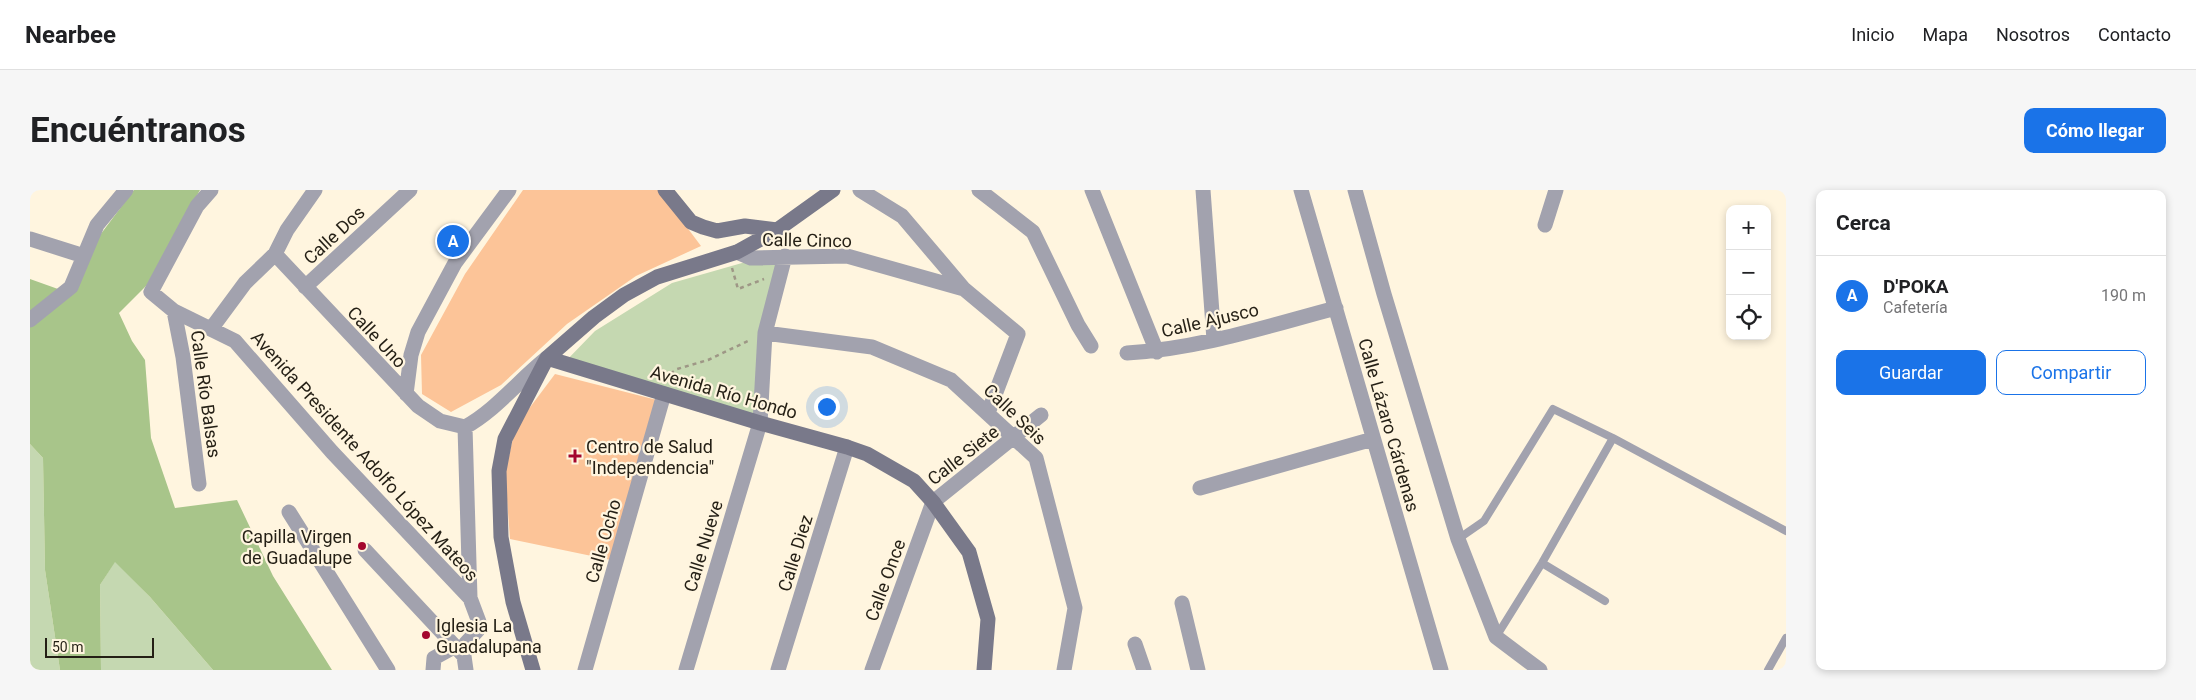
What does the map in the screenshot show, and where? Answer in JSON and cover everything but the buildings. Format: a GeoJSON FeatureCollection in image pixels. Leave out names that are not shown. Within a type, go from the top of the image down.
{"type":"FeatureCollection","features":[{"type":"Feature","properties":{"kind":"street","name":"Avenida Presidente Adolfo López Mateos"},"geometry":{"type":"LineString","coordinates":[[211,190],[198,206],[152,292],[174,310],[235,341],[332,452],[470,598],[479,622],[478,630],[466,643],[461,658]]}},
{"type":"Feature","properties":{"kind":"street"},"geometry":{"type":"LineString","coordinates":[[275,254],[287,230],[315,190]]}},
{"type":"Feature","properties":{"kind":"street","name":"Calle Dos"},"geometry":{"type":"LineString","coordinates":[[305,287],[410,190]]}},
{"type":"Feature","properties":{"kind":"street"},"geometry":{"type":"LineString","coordinates":[[406,394],[411,355],[418,332],[455,263],[509,190]]}},
{"type":"Feature","properties":{"kind":"street"},"geometry":{"type":"LineString","coordinates":[[665,190],[691,222],[703,227],[717,231],[744,226],[777,230]]}},
{"type":"Feature","properties":{"kind":"street"},"geometry":{"type":"LineString","coordinates":[[470,598],[465,427],[483,417],[525,375],[594,316],[624,295],[657,278],[734,258],[833,190]]}},
{"type":"Feature","properties":{"kind":"street"},"geometry":{"type":"LineString","coordinates":[[860,190],[902,216],[964,288],[1018,334],[988,413]]}},
{"type":"Feature","properties":{"kind":"street"},"geometry":{"type":"LineString","coordinates":[[978,190],[1033,232],[1078,325],[1091,346]]}},
{"type":"Feature","properties":{"kind":"street"},"geometry":{"type":"LineString","coordinates":[[1092,190],[1157,352]]}},
{"type":"Feature","properties":{"kind":"street"},"geometry":{"type":"LineString","coordinates":[[1203,190],[1214,340]]}},
{"type":"Feature","properties":{"kind":"street","name":"Calle Lázaro Cárdenas"},"geometry":{"type":"LineString","coordinates":[[1301,190],[1441,670]]}},
{"type":"Feature","properties":{"kind":"street"},"geometry":{"type":"LineString","coordinates":[[1355,190],[1384,294],[1458,539],[1496,637],[1540,670]]}},
{"type":"Feature","properties":{"kind":"street"},"geometry":{"type":"LineString","coordinates":[[1544,225],[1556,190]]}},
{"type":"Feature","properties":{"kind":"street"},"geometry":{"type":"LineString","coordinates":[[30,320],[71,287],[96,225],[119,193]]}},
{"type":"Feature","properties":{"kind":"street"},"geometry":{"type":"LineString","coordinates":[[30,239],[84,256]]}},
{"type":"Feature","properties":{"kind":"street","name":"Calle Uno"},"geometry":{"type":"LineString","coordinates":[[275,254],[418,406],[440,420],[465,427]]}},
{"type":"Feature","properties":{"kind":"street","name":"Calle Dos"},"geometry":{"type":"LineString","coordinates":[[211,329],[245,282],[275,254]]}},
{"type":"Feature","properties":{"kind":"street","name":"Calle Nueve"},"geometry":{"type":"LineString","coordinates":[[686,670],[760,423],[765,333],[785,256]]}},
{"type":"Feature","properties":{"kind":"street","name":"Calle Cinco"},"geometry":{"type":"LineString","coordinates":[[734,258],[847,256],[964,288]]}},
{"type":"Feature","properties":{"kind":"street","name":"Calle Ajusco"},"geometry":{"type":"LineString","coordinates":[[1128,354],[1157,352],[1214,340],[1336,308]]}},
{"type":"Feature","properties":{"kind":"street","name":"Calle Río Balsas"},"geometry":{"type":"LineString","coordinates":[[174,310],[183,357],[199,484]]}},
{"type":"Feature","properties":{"kind":"street","name":"Calle Seis"},"geometry":{"type":"LineString","coordinates":[[765,333],[872,347],[950,380],[1036,458],[1075,608],[1064,670]]}},
{"type":"Feature","properties":{"kind":"street"},"geometry":{"type":"LineString","coordinates":[[533,670],[513,602],[503,546],[499,471],[505,439],[546,358]]}},
{"type":"Feature","properties":{"kind":"street","name":"Avenida Río Hondo"},"geometry":{"type":"LineString","coordinates":[[546,358],[760,423],[847,447],[867,454],[914,481],[933,502],[969,552],[988,619],[984,670]]}},
{"type":"Feature","properties":{"kind":"street","name":"Calle Ocho"},"geometry":{"type":"LineString","coordinates":[[585,670],[664,394]]}},
{"type":"Feature","properties":{"kind":"street","name":"Calle Siete"},"geometry":{"type":"LineString","coordinates":[[933,502],[1016,438],[1041,416]]}},
{"type":"Feature","properties":{"kind":"street"},"geometry":{"type":"LineString","coordinates":[[1200,488],[1373,439]]}},
{"type":"Feature","properties":{"kind":"street","name":"Calle Diez"},"geometry":{"type":"LineString","coordinates":[[778,670],[847,447]]}},
{"type":"Feature","properties":{"kind":"street","name":"Calle Once"},"geometry":{"type":"LineString","coordinates":[[872,670],[933,502]]}},
{"type":"Feature","properties":{"kind":"street"},"geometry":{"type":"LineString","coordinates":[[289,512],[388,670]]}},
{"type":"Feature","properties":{"kind":"street"},"geometry":{"type":"LineString","coordinates":[[365,550],[461,658]]}},
{"type":"Feature","properties":{"kind":"street"},"geometry":{"type":"LineString","coordinates":[[1182,603],[1198,670]]}},
{"type":"Feature","properties":{"kind":"street"},"geometry":{"type":"LineString","coordinates":[[1135,644],[1144,670]]}},
{"type":"Feature","properties":{"kind":"street"},"geometry":{"type":"LineString","coordinates":[[433,670],[434,658],[461,658]]}},
{"type":"Feature","properties":{"kind":"lane"},"geometry":{"type":"LineString","coordinates":[[1458,539],[1484,521],[1553,409],[1613,438],[1786,532]]}},
{"type":"Feature","properties":{"kind":"lane"},"geometry":{"type":"LineString","coordinates":[[1496,637],[1542,563],[1613,438]]}},
{"type":"Feature","properties":{"kind":"lane"},"geometry":{"type":"LineString","coordinates":[[1542,563],[1605,601]]}},
{"type":"Feature","properties":{"kind":"lane"},"geometry":{"type":"LineString","coordinates":[[1768,670],[1786,638]]}},
{"type":"Feature","properties":{"kind":"path"},"geometry":{"type":"LineString","coordinates":[[734,258],[738,289],[780,273]]}},
{"type":"Feature","properties":{"kind":"path"},"geometry":{"type":"LineString","coordinates":[[649,389],[676,369],[687,368],[708,360],[765,333]]}},
{"type":"Feature","properties":{"kind":"green space"},"geometry":{"type":"Polygon","coordinates":[[[134,190],[200,190],[147,285],[119,313],[132,341],[145,360],[151,438],[175,508],[237,500],[273,576],[332,670],[213,670],[150,597],[115,562],[100,585],[101,670],[60,670],[45,570],[43,458],[30,444],[30,279],[72,294],[94,243],[134,190]]]}},
{"type":"Feature","properties":{"kind":"green space"},"geometry":{"type":"Polygon","coordinates":[[[777,262],[754,417],[563,364],[595,331],[672,283],[742,263],[777,262]]]}},
{"type":"Feature","properties":{"kind":"green space"},"geometry":{"type":"Polygon","coordinates":[[[30,444],[43,458],[45,570],[60,670],[30,670],[30,444]]]}},
{"type":"Feature","properties":{"kind":"green space"},"geometry":{"type":"Polygon","coordinates":[[[115,561],[150,597],[213,670],[101,670],[100,585],[115,561]]]}},
{"type":"Feature","properties":{"kind":"place","name":"D'POKA"},"geometry":{"type":"Point","coordinates":[453,241]}},
{"type":"Feature","properties":{"kind":"place","name":"Centro de Salud \"Independencia\""},"geometry":{"type":"Point","coordinates":[575,456]}},
{"type":"Feature","properties":{"kind":"place","name":"Capilla Virgen de Guadalupe"},"geometry":{"type":"Point","coordinates":[362,546]}},
{"type":"Feature","properties":{"kind":"place","name":"Iglesia La Guadalupana"},"geometry":{"type":"Point","coordinates":[426,635]}}]}
